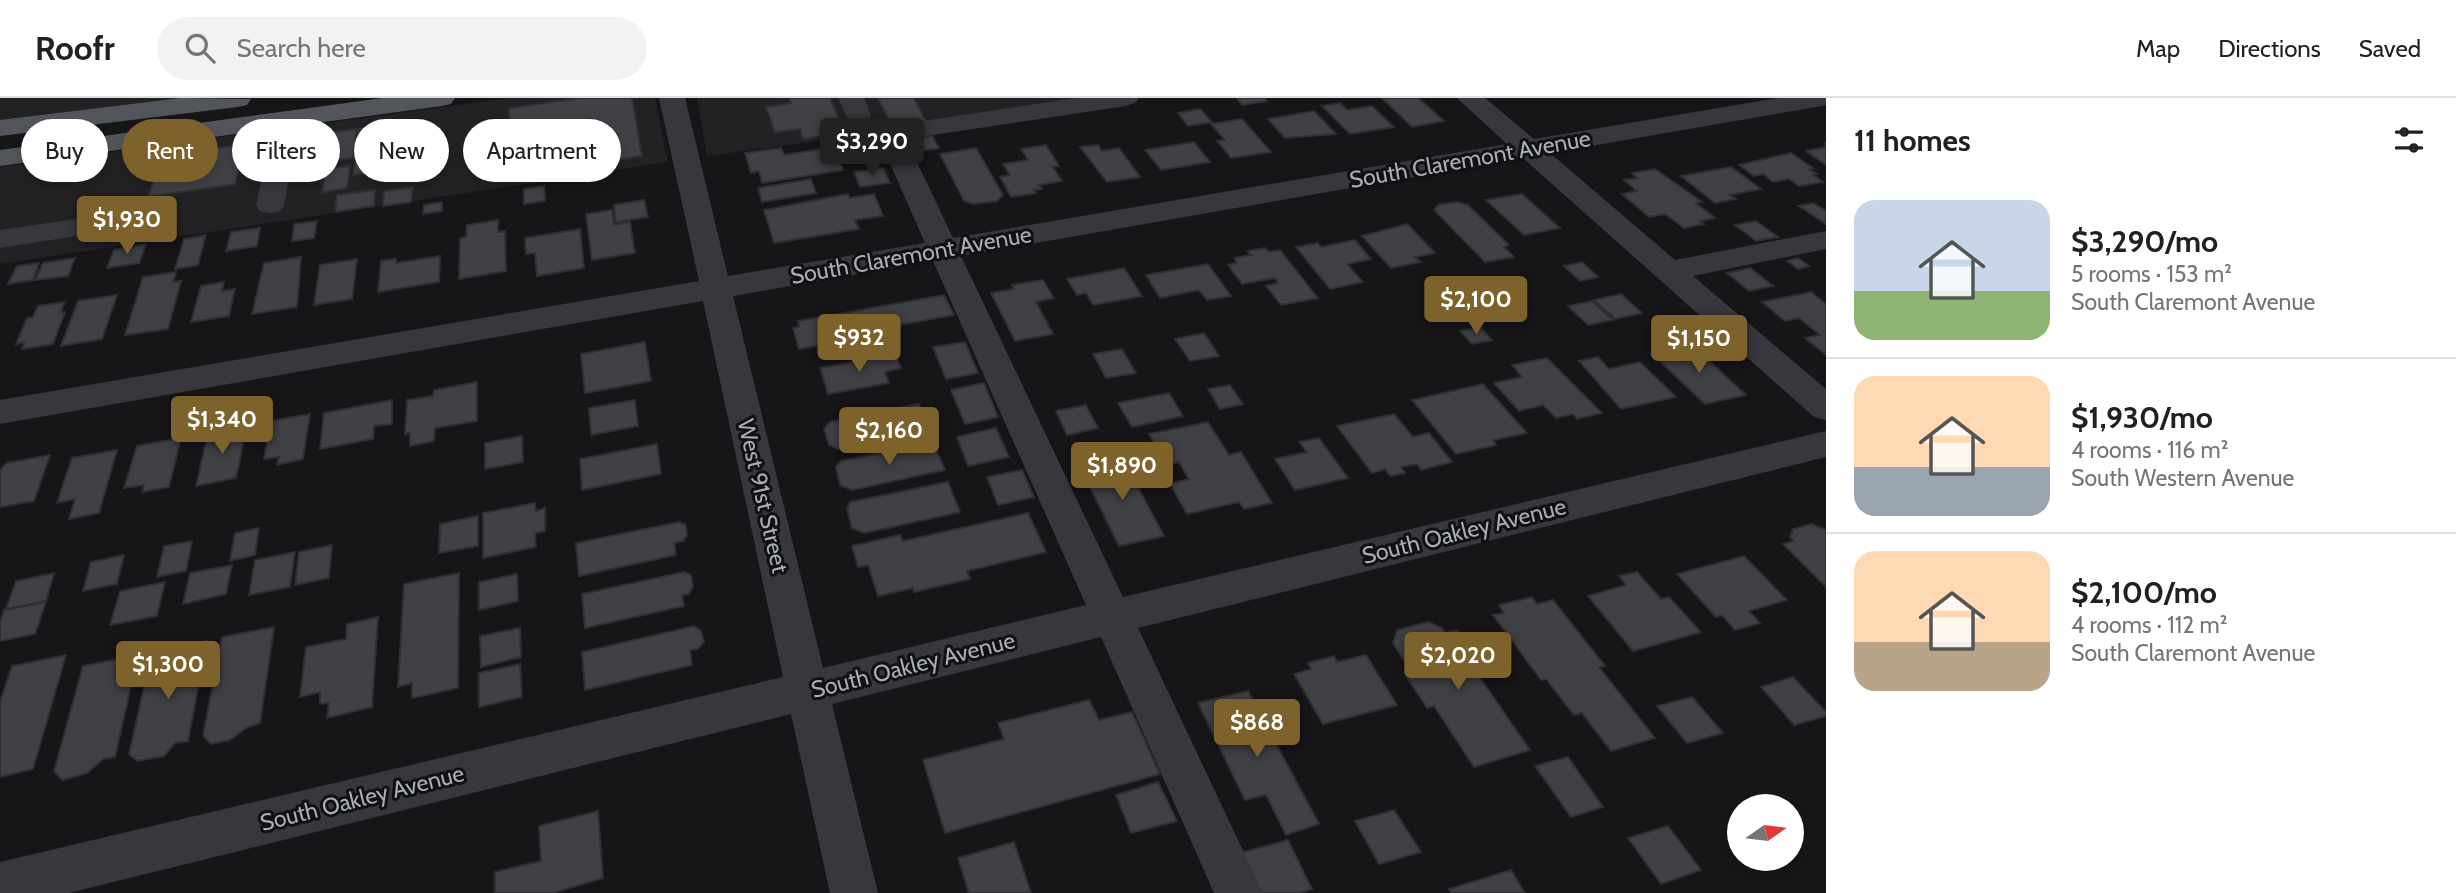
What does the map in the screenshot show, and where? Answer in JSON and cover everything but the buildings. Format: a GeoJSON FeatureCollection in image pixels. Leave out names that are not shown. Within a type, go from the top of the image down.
{"type":"FeatureCollection","features":[{"type":"Feature","properties":{"kind":"main road"},"geometry":{"type":"LineString","coordinates":[[0,128],[248,98]]}},
{"type":"Feature","properties":{"kind":"main road"},"geometry":{"type":"LineString","coordinates":[[288,119],[442,98]]}},
{"type":"Feature","properties":{"kind":"main road"},"geometry":{"type":"LineString","coordinates":[[0,141],[99,122],[130,113]]}},
{"type":"Feature","properties":{"kind":"main road"},"geometry":{"type":"LineString","coordinates":[[0,158],[232,127]]}},
{"type":"Feature","properties":{"kind":"street","name":"West 91st Street"},"geometry":{"type":"LineString","coordinates":[[672,98],[854,893]]}},
{"type":"Feature","properties":{"kind":"street"},"geometry":{"type":"LineString","coordinates":[[1126,98],[890,134],[1239,893]]}},
{"type":"Feature","properties":{"kind":"street"},"geometry":{"type":"LineString","coordinates":[[1471,98],[1826,408]]}},
{"type":"Feature","properties":{"kind":"street","name":"South Claremont Avenue"},"geometry":{"type":"LineString","coordinates":[[0,412],[1822,98]]}},
{"type":"Feature","properties":{"kind":"street"},"geometry":{"type":"LineString","coordinates":[[270,205],[275,182]]}},
{"type":"Feature","properties":{"kind":"street"},"geometry":{"type":"LineString","coordinates":[[0,239],[124,221]]}},
{"type":"Feature","properties":{"kind":"street"},"geometry":{"type":"LineString","coordinates":[[1669,271],[1826,240]]}},
{"type":"Feature","properties":{"kind":"street","name":"South Oakley Avenue"},"geometry":{"type":"LineString","coordinates":[[0,886],[1826,444]]}},
{"type":"Feature","properties":{"kind":"shaded area"},"geometry":{"type":"Polygon","coordinates":[[[0,98],[183,98],[21,119],[0,122],[0,98]]]}},
{"type":"Feature","properties":{"kind":"shaded area"},"geometry":{"type":"Polygon","coordinates":[[[510,98],[655,98],[668,162],[621,169],[621,119],[463,119],[463,182],[537,182],[0,264],[0,167],[21,164],[21,182],[108,182],[108,152],[122,150],[122,182],[218,182],[218,138],[232,136],[232,182],[340,182],[340,121],[354,119],[354,182],[449,182],[449,119],[355,119],[510,98]]]}},
{"type":"Feature","properties":{"kind":"shaded area"},"geometry":{"type":"Polygon","coordinates":[[[697,98],[1126,98],[707,156],[697,98]]]}}]}
